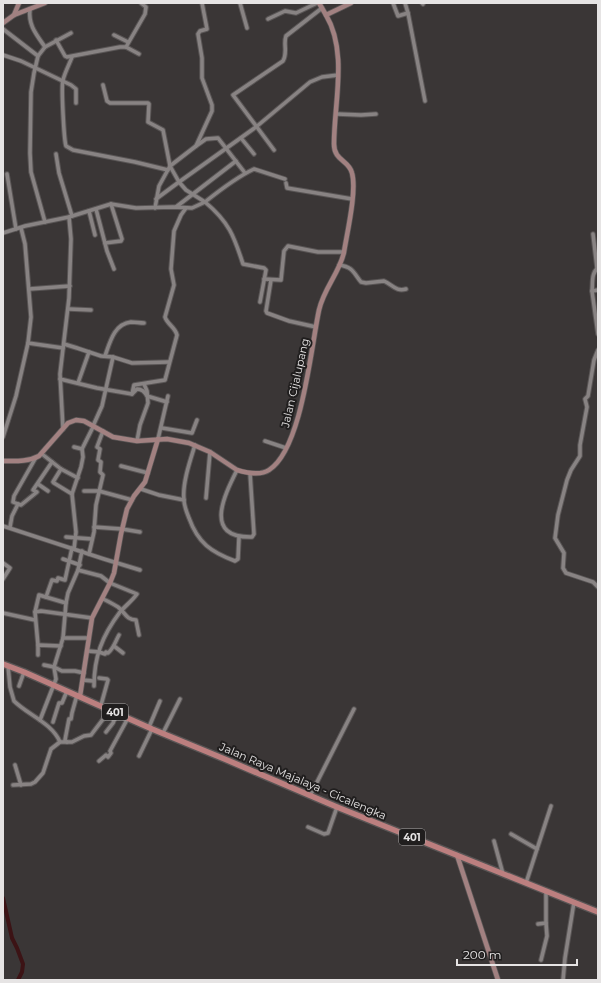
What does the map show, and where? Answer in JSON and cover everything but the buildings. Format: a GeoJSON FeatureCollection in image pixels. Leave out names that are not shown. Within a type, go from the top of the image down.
{"type":"FeatureCollection","features":[{"type":"Feature","properties":{"kind":"main road","name":"Jalan Raya Majalaya - Cicalengka"},"geometry":{"type":"LineString","coordinates":[[5,665],[234,762],[310,796],[598,912]]}},
{"type":"Feature","properties":{"kind":"street"},"geometry":{"type":"LineString","coordinates":[[14,15],[19,3]]}},
{"type":"Feature","properties":{"kind":"street"},"geometry":{"type":"LineString","coordinates":[[3,23],[14,15],[45,3]]}},
{"type":"Feature","properties":{"kind":"street"},"geometry":{"type":"LineString","coordinates":[[126,47],[145,14],[146,7],[140,3]]}},
{"type":"Feature","properties":{"kind":"street"},"geometry":{"type":"LineString","coordinates":[[196,146],[212,110],[212,105],[202,78],[202,58],[198,32],[207,29],[202,3]]}},
{"type":"Feature","properties":{"kind":"street"},"geometry":{"type":"LineString","coordinates":[[240,3],[247,28]]}},
{"type":"Feature","properties":{"kind":"street"},"geometry":{"type":"LineString","coordinates":[[268,19],[284,11],[296,13],[318,3]]}},
{"type":"Feature","properties":{"kind":"street","name":"Jalan Cijalupang"},"geometry":{"type":"LineString","coordinates":[[63,429],[68,423],[76,420],[84,421],[110,436],[137,441],[158,439],[178,441],[195,445],[210,452],[237,470],[250,473],[261,473],[270,470],[276,464],[286,448],[298,416],[324,294],[343,258],[353,185],[352,172],[349,167],[336,156],[334,150],[337,114],[337,40],[330,21],[318,3]]}},
{"type":"Feature","properties":{"kind":"street"},"geometry":{"type":"LineString","coordinates":[[326,15],[350,3]]}},
{"type":"Feature","properties":{"kind":"street"},"geometry":{"type":"LineString","coordinates":[[393,3],[398,16],[408,13]]}},
{"type":"Feature","properties":{"kind":"street"},"geometry":{"type":"LineString","coordinates":[[405,3],[426,101]]}},
{"type":"Feature","properties":{"kind":"street"},"geometry":{"type":"LineString","coordinates":[[274,150],[233,95],[283,61],[286,53],[284,38],[322,8]]}},
{"type":"Feature","properties":{"kind":"street"},"geometry":{"type":"LineString","coordinates":[[30,9],[31,26],[45,47]]}},
{"type":"Feature","properties":{"kind":"street"},"geometry":{"type":"LineString","coordinates":[[3,29],[38,56]]}},
{"type":"Feature","properties":{"kind":"street"},"geometry":{"type":"LineString","coordinates":[[45,222],[31,172],[30,102],[38,56],[45,47],[71,33]]}},
{"type":"Feature","properties":{"kind":"street"},"geometry":{"type":"LineString","coordinates":[[114,35],[128,42]]}},
{"type":"Feature","properties":{"kind":"street"},"geometry":{"type":"LineString","coordinates":[[56,40],[64,56],[72,57],[126,47],[139,54]]}},
{"type":"Feature","properties":{"kind":"street"},"geometry":{"type":"LineString","coordinates":[[3,56],[35,67],[75,88],[76,103]]}},
{"type":"Feature","properties":{"kind":"street"},"geometry":{"type":"LineString","coordinates":[[72,57],[62,82],[64,141],[69,148],[168,170]]}},
{"type":"Feature","properties":{"kind":"street"},"geometry":{"type":"LineString","coordinates":[[156,200],[256,127],[310,82],[322,77],[338,75]]}},
{"type":"Feature","properties":{"kind":"street"},"geometry":{"type":"LineString","coordinates":[[103,85],[107,101],[110,103],[150,104],[148,122],[163,130],[170,166],[179,182],[184,188],[205,202],[218,214],[232,233],[243,264],[265,269],[260,302]]}},
{"type":"Feature","properties":{"kind":"street"},"geometry":{"type":"LineString","coordinates":[[337,114],[376,114]]}},
{"type":"Feature","properties":{"kind":"street"},"geometry":{"type":"LineString","coordinates":[[155,208],[159,186],[170,166],[206,139],[215,137],[220,139],[245,173]]}},
{"type":"Feature","properties":{"kind":"street"},"geometry":{"type":"LineString","coordinates":[[241,138],[254,154]]}},
{"type":"Feature","properties":{"kind":"street"},"geometry":{"type":"LineString","coordinates":[[52,462],[33,490],[37,492],[35,495],[21,505],[13,502],[14,496],[35,459],[42,454],[63,429],[60,379],[63,346],[69,309],[71,217],[59,173],[56,154]]}},
{"type":"Feature","properties":{"kind":"street"},"geometry":{"type":"LineString","coordinates":[[176,207],[236,161]]}},
{"type":"Feature","properties":{"kind":"street"},"geometry":{"type":"LineString","coordinates":[[3,233],[71,217],[111,204],[136,208],[194,208],[205,202],[245,173],[254,169],[258,169],[285,179]]}},
{"type":"Feature","properties":{"kind":"street"},"geometry":{"type":"LineString","coordinates":[[6,177],[16,229]]}},
{"type":"Feature","properties":{"kind":"street"},"geometry":{"type":"LineString","coordinates":[[286,183],[287,188],[352,198]]}},
{"type":"Feature","properties":{"kind":"street"},"geometry":{"type":"LineString","coordinates":[[105,243],[121,241],[122,239],[111,204]]}},
{"type":"Feature","properties":{"kind":"street"},"geometry":{"type":"LineString","coordinates":[[132,394],[134,385],[164,380],[177,335],[176,330],[165,317],[174,285],[170,270],[174,231],[186,208]]}},
{"type":"Feature","properties":{"kind":"street"},"geometry":{"type":"LineString","coordinates":[[96,209],[114,269]]}},
{"type":"Feature","properties":{"kind":"street"},"geometry":{"type":"LineString","coordinates":[[89,211],[95,235]]}},
{"type":"Feature","properties":{"kind":"street"},"geometry":{"type":"LineString","coordinates":[[3,437],[16,396],[28,344],[31,317],[25,244],[21,228]]}},
{"type":"Feature","properties":{"kind":"street"},"geometry":{"type":"LineString","coordinates":[[593,234],[598,268],[594,274],[592,292],[598,334]]}},
{"type":"Feature","properties":{"kind":"street"},"geometry":{"type":"LineString","coordinates":[[264,279],[280,281],[284,251],[288,246],[318,252],[344,252]]}},
{"type":"Feature","properties":{"kind":"street"},"geometry":{"type":"LineString","coordinates":[[339,265],[348,266],[352,269],[361,282],[366,283],[384,281],[396,289],[401,291],[406,290]]}},
{"type":"Feature","properties":{"kind":"street"},"geometry":{"type":"LineString","coordinates":[[271,280],[266,311],[267,313],[289,321],[316,327]]}},
{"type":"Feature","properties":{"kind":"street"},"geometry":{"type":"LineString","coordinates":[[29,289],[70,286]]}},
{"type":"Feature","properties":{"kind":"street"},"geometry":{"type":"LineString","coordinates":[[592,292],[598,290]]}},
{"type":"Feature","properties":{"kind":"street"},"geometry":{"type":"LineString","coordinates":[[69,309],[91,310]]}},
{"type":"Feature","properties":{"kind":"street"},"geometry":{"type":"LineString","coordinates":[[105,356],[112,335],[120,327],[132,322],[144,323]]}},
{"type":"Feature","properties":{"kind":"street"},"geometry":{"type":"LineString","coordinates":[[28,344],[63,346],[102,356],[113,357],[136,364],[169,362]]}},
{"type":"Feature","properties":{"kind":"street"},"geometry":{"type":"LineString","coordinates":[[598,350],[594,360],[588,396],[585,399],[587,407],[586,419],[580,445],[580,456],[571,470],[558,515],[555,538],[564,553],[565,559],[563,568],[566,573],[593,582],[598,587]]}},
{"type":"Feature","properties":{"kind":"street"},"geometry":{"type":"LineString","coordinates":[[78,383],[89,352]]}},
{"type":"Feature","properties":{"kind":"street"},"geometry":{"type":"LineString","coordinates":[[46,597],[52,580],[57,581],[58,578],[65,580],[76,538],[72,494],[83,457],[82,449],[102,406],[113,357]]}},
{"type":"Feature","properties":{"kind":"street"},"geometry":{"type":"LineString","coordinates":[[60,379],[105,390],[132,394]]}},
{"type":"Feature","properties":{"kind":"street"},"geometry":{"type":"LineString","coordinates":[[137,441],[140,424],[148,404],[147,391],[144,384]]}},
{"type":"Feature","properties":{"kind":"street"},"geometry":{"type":"LineString","coordinates":[[132,394],[136,389],[138,389],[144,392],[147,396],[167,402]]}},
{"type":"Feature","properties":{"kind":"street"},"geometry":{"type":"LineString","coordinates":[[67,742],[65,740],[67,723],[69,719],[71,719],[83,680],[92,618],[103,599],[114,573],[122,529],[128,509],[132,500],[141,489],[148,473],[162,428],[168,396]]}},
{"type":"Feature","properties":{"kind":"street"},"geometry":{"type":"LineString","coordinates":[[162,428],[192,433],[197,420]]}},
{"type":"Feature","properties":{"kind":"street"},"geometry":{"type":"LineString","coordinates":[[89,554],[96,505],[103,475],[100,472],[101,462],[98,460],[100,449],[97,447],[103,432]]}},
{"type":"Feature","properties":{"kind":"street"},"geometry":{"type":"LineString","coordinates":[[265,442],[286,448]]}},
{"type":"Feature","properties":{"kind":"street"},"geometry":{"type":"LineString","coordinates":[[195,445],[188,466],[184,500],[188,516],[196,534],[201,541],[213,551],[236,561],[238,559],[239,537]]}},
{"type":"Feature","properties":{"kind":"street"},"geometry":{"type":"LineString","coordinates":[[74,447],[82,449]]}},
{"type":"Feature","properties":{"kind":"street"},"geometry":{"type":"LineString","coordinates":[[206,498],[210,452]]}},
{"type":"Feature","properties":{"kind":"street"},"geometry":{"type":"LineString","coordinates":[[42,454],[61,469],[78,478]]}},
{"type":"Feature","properties":{"kind":"street"},"geometry":{"type":"LineString","coordinates":[[3,461],[35,459]]}},
{"type":"Feature","properties":{"kind":"street"},"geometry":{"type":"LineString","coordinates":[[121,466],[148,473]]}},
{"type":"Feature","properties":{"kind":"street"},"geometry":{"type":"LineString","coordinates":[[61,469],[53,482],[72,494]]}},
{"type":"Feature","properties":{"kind":"street"},"geometry":{"type":"LineString","coordinates":[[237,470],[222,505],[222,525],[225,530],[239,537],[252,537],[254,534],[250,473]]}},
{"type":"Feature","properties":{"kind":"street"},"geometry":{"type":"LineString","coordinates":[[38,484],[48,491]]}},
{"type":"Feature","properties":{"kind":"street"},"geometry":{"type":"LineString","coordinates":[[141,489],[159,495],[184,500]]}},
{"type":"Feature","properties":{"kind":"street"},"geometry":{"type":"LineString","coordinates":[[84,491],[99,491],[132,500]]}},
{"type":"Feature","properties":{"kind":"street"},"geometry":{"type":"LineString","coordinates":[[10,527],[12,516],[18,504]]}},
{"type":"Feature","properties":{"kind":"street"},"geometry":{"type":"LineString","coordinates":[[3,530],[4,526],[10,527],[140,570]]}},
{"type":"Feature","properties":{"kind":"street"},"geometry":{"type":"LineString","coordinates":[[94,527],[140,532]]}},
{"type":"Feature","properties":{"kind":"street"},"geometry":{"type":"LineString","coordinates":[[66,537],[92,539]]}},
{"type":"Feature","properties":{"kind":"street"},"geometry":{"type":"LineString","coordinates":[[40,720],[56,679],[54,667],[63,638],[68,593],[80,565],[82,552]]}},
{"type":"Feature","properties":{"kind":"street"},"geometry":{"type":"LineString","coordinates":[[63,559],[80,565]]}},
{"type":"Feature","properties":{"kind":"street"},"geometry":{"type":"LineString","coordinates":[[3,563],[10,568],[3,579]]}},
{"type":"Feature","properties":{"kind":"street"},"geometry":{"type":"LineString","coordinates":[[78,570],[101,576],[110,582],[137,594],[121,611],[106,634],[99,652],[93,681],[94,686]]}},
{"type":"Feature","properties":{"kind":"street"},"geometry":{"type":"LineString","coordinates":[[38,655],[35,612],[39,595],[66,603]]}},
{"type":"Feature","properties":{"kind":"street"},"geometry":{"type":"LineString","coordinates":[[103,599],[119,608],[126,617],[131,620],[136,620],[140,635]]}},
{"type":"Feature","properties":{"kind":"street"},"geometry":{"type":"LineString","coordinates":[[35,612],[41,611],[92,618]]}},
{"type":"Feature","properties":{"kind":"street"},"geometry":{"type":"LineString","coordinates":[[3,613],[35,620]]}},
{"type":"Feature","properties":{"kind":"street"},"geometry":{"type":"LineString","coordinates":[[88,651],[105,654],[106,652],[108,653],[114,646],[114,643],[119,635]]}},
{"type":"Feature","properties":{"kind":"street"},"geometry":{"type":"LineString","coordinates":[[63,638],[89,638]]}},
{"type":"Feature","properties":{"kind":"street"},"geometry":{"type":"LineString","coordinates":[[38,645],[61,646]]}},
{"type":"Feature","properties":{"kind":"street"},"geometry":{"type":"LineString","coordinates":[[114,646],[123,653]]}},
{"type":"Feature","properties":{"kind":"street"},"geometry":{"type":"LineString","coordinates":[[5,665],[14,701],[40,720],[44,725],[49,727],[60,742]]}},
{"type":"Feature","properties":{"kind":"street"},"geometry":{"type":"LineString","coordinates":[[44,665],[54,667],[64,672],[75,670],[84,673]]}},
{"type":"Feature","properties":{"kind":"street"},"geometry":{"type":"LineString","coordinates":[[19,686],[24,672]]}},
{"type":"Feature","properties":{"kind":"street"},"geometry":{"type":"LineString","coordinates":[[99,678],[108,680],[101,705]]}},
{"type":"Feature","properties":{"kind":"street"},"geometry":{"type":"LineString","coordinates":[[83,680],[93,681]]}},
{"type":"Feature","properties":{"kind":"street"},"geometry":{"type":"LineString","coordinates":[[53,722],[59,703],[62,703],[67,691]]}},
{"type":"Feature","properties":{"kind":"street"},"geometry":{"type":"LineString","coordinates":[[163,733],[180,699]]}},
{"type":"Feature","properties":{"kind":"street"},"geometry":{"type":"LineString","coordinates":[[139,756],[151,728],[160,701]]}},
{"type":"Feature","properties":{"kind":"street"},"geometry":{"type":"LineString","coordinates":[[310,796],[354,709]]}},
{"type":"Feature","properties":{"kind":"street"},"geometry":{"type":"LineString","coordinates":[[13,785],[33,783],[43,773],[51,749],[60,742],[72,742],[84,736],[91,735],[110,710]]}},
{"type":"Feature","properties":{"kind":"street"},"geometry":{"type":"LineString","coordinates":[[106,732],[117,713]]}},
{"type":"Feature","properties":{"kind":"street"},"geometry":{"type":"LineString","coordinates":[[99,761],[106,755],[108,757],[111,753],[110,752],[128,718]]}},
{"type":"Feature","properties":{"kind":"street"},"geometry":{"type":"LineString","coordinates":[[15,765],[21,785]]}},
{"type":"Feature","properties":{"kind":"street"},"geometry":{"type":"LineString","coordinates":[[526,883],[551,806]]}},
{"type":"Feature","properties":{"kind":"street"},"geometry":{"type":"LineString","coordinates":[[308,827],[324,834],[328,833],[337,807]]}},
{"type":"Feature","properties":{"kind":"street"},"geometry":{"type":"LineString","coordinates":[[512,834],[537,849]]}},
{"type":"Feature","properties":{"kind":"street"},"geometry":{"type":"LineString","coordinates":[[494,841],[503,874]]}},
{"type":"Feature","properties":{"kind":"street"},"geometry":{"type":"LineString","coordinates":[[457,855],[498,980]]}},
{"type":"Feature","properties":{"kind":"street"},"geometry":{"type":"LineString","coordinates":[[541,960],[547,936],[546,891]]}},
{"type":"Feature","properties":{"kind":"street"},"geometry":{"type":"LineString","coordinates":[[564,980],[565,958],[574,902]]}},
{"type":"Feature","properties":{"kind":"street"},"geometry":{"type":"LineString","coordinates":[[538,924],[546,923]]}},
{"type":"Feature","properties":{"kind":"waterway"},"geometry":{"type":"LineString","coordinates":[[3,898],[12,938],[23,964],[22,972],[18,980]]}}]}
